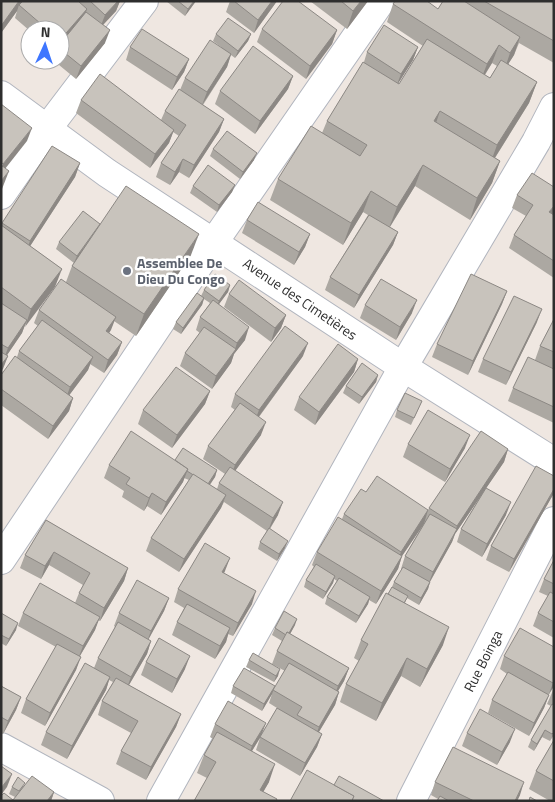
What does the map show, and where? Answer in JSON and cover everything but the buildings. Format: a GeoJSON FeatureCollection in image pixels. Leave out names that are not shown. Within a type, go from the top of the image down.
{"type":"FeatureCollection","features":[{"type":"Feature","properties":{"kind":"street"},"geometry":{"type":"LineString","coordinates":[[1,195],[47,130],[144,1]]}},
{"type":"Feature","properties":{"kind":"street"},"geometry":{"type":"LineString","coordinates":[[1,560],[214,242],[381,1]]}},
{"type":"Feature","properties":{"kind":"street","name":"Avenue des Cimetières"},"geometry":{"type":"LineString","coordinates":[[1,95],[107,172],[403,367],[554,462]]}},
{"type":"Feature","properties":{"kind":"street"},"geometry":{"type":"LineString","coordinates":[[161,801],[403,367],[536,142],[554,107]]}},
{"type":"Feature","properties":{"kind":"street","name":"Rue Boinga"},"geometry":{"type":"LineString","coordinates":[[412,801],[554,521]]}},
{"type":"Feature","properties":{"kind":"street"},"geometry":{"type":"LineString","coordinates":[[1,747],[100,801]]}},
{"type":"Feature","properties":{"kind":"place","name":"Assemblee De Dieu Du Congo"},"geometry":{"type":"Point","coordinates":[127,271]}}]}
